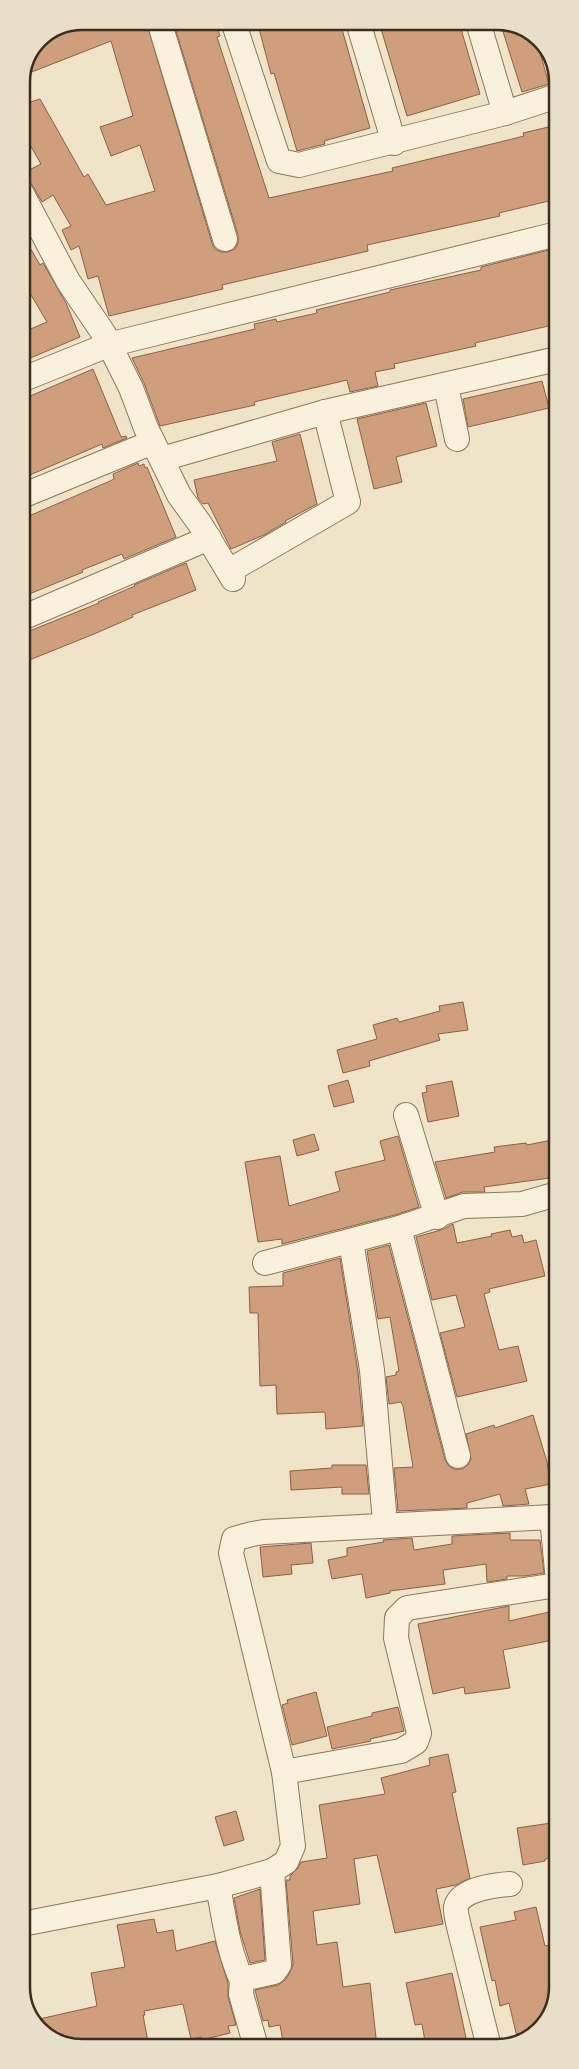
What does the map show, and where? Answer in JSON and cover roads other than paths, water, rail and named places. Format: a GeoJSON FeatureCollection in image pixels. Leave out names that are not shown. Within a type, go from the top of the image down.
{"type":"FeatureCollection","features":[{"type":"Feature","properties":{"kind":"street"},"geometry":{"type":"LineString","coordinates":[[162,30],[225,239]]}},
{"type":"Feature","properties":{"kind":"street"},"geometry":{"type":"LineString","coordinates":[[236,30],[280,161],[299,165],[394,143],[505,114],[549,98]]}},
{"type":"Feature","properties":{"kind":"street"},"geometry":{"type":"LineString","coordinates":[[360,30],[394,143]]}},
{"type":"Feature","properties":{"kind":"street"},"geometry":{"type":"LineString","coordinates":[[480,30],[505,114]]}},
{"type":"Feature","properties":{"kind":"street"},"geometry":{"type":"LineString","coordinates":[[30,223],[110,345],[179,495],[209,538],[231,575],[348,502],[325,412]]}},
{"type":"Feature","properties":{"kind":"street"},"geometry":{"type":"LineString","coordinates":[[30,377],[110,345],[549,236]]}},
{"type":"Feature","properties":{"kind":"street"},"geometry":{"type":"LineString","coordinates":[[30,493],[157,450],[446,386],[549,361]]}},
{"type":"Feature","properties":{"kind":"street"},"geometry":{"type":"LineString","coordinates":[[446,386],[457,439]]}},
{"type":"Feature","properties":{"kind":"street"},"geometry":{"type":"LineString","coordinates":[[30,615],[209,538]]}},
{"type":"Feature","properties":{"kind":"street"},"geometry":{"type":"LineString","coordinates":[[406,1115],[437,1216]]}},
{"type":"Feature","properties":{"kind":"street"},"geometry":{"type":"LineString","coordinates":[[265,1263],[399,1228],[464,1206],[522,1204],[549,1196]]}},
{"type":"Feature","properties":{"kind":"street"},"geometry":{"type":"LineString","coordinates":[[399,1228],[458,1456]]}},
{"type":"Feature","properties":{"kind":"street"},"geometry":{"type":"LineString","coordinates":[[351,1241],[372,1370],[384,1511]]}},
{"type":"Feature","properties":{"kind":"street"},"geometry":{"type":"LineString","coordinates":[[30,1922],[218,1886],[272,1871],[286,1862],[293,1846],[284,1772],[231,1553],[234,1540],[264,1532],[549,1518]]}},
{"type":"Feature","properties":{"kind":"street"},"geometry":{"type":"LineString","coordinates":[[284,1772],[401,1751],[416,1742],[419,1733],[396,1638],[397,1618],[407,1608],[549,1586]]}},
{"type":"Feature","properties":{"kind":"street"},"geometry":{"type":"LineString","coordinates":[[242,1981],[247,1978],[274,1972],[279,1965],[272,1871]]}},
{"type":"Feature","properties":{"kind":"street"},"geometry":{"type":"LineString","coordinates":[[487,2039],[459,1927],[456,1907],[461,1898],[470,1893],[495,1885],[510,1884]]}},
{"type":"Feature","properties":{"kind":"street"},"geometry":{"type":"LineString","coordinates":[[218,1886],[229,1947],[242,1981],[241,1994],[254,2039]]}}]}
